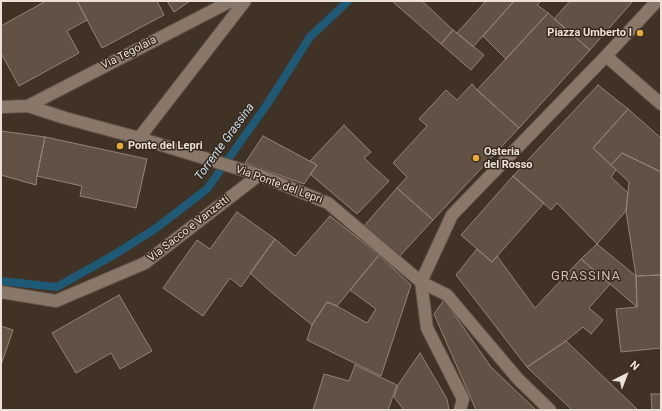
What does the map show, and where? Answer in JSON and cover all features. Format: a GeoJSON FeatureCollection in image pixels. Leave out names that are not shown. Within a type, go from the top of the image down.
{"type":"FeatureCollection","features":[{"type":"Feature","properties":{"kind":"street","name":"Via Tegolaia"},"geometry":{"type":"LineString","coordinates":[[28,106],[231,1]]}},
{"type":"Feature","properties":{"kind":"street"},"geometry":{"type":"LineString","coordinates":[[138,138],[245,1]]}},
{"type":"Feature","properties":{"kind":"street"},"geometry":{"type":"LineString","coordinates":[[460,410],[463,398],[427,328],[421,282],[452,215],[606,56],[657,1]]}},
{"type":"Feature","properties":{"kind":"street"},"geometry":{"type":"LineString","coordinates":[[606,56],[661,104]]}},
{"type":"Feature","properties":{"kind":"street"},"geometry":{"type":"LineString","coordinates":[[1,107],[28,106]]}},
{"type":"Feature","properties":{"kind":"street","name":"Via Ponte del Lepri"},"geometry":{"type":"LineString","coordinates":[[28,106],[259,175],[328,203],[421,282],[447,295],[518,379],[550,410]]}},
{"type":"Feature","properties":{"kind":"street","name":"Via Sacco e Vanzetti"},"geometry":{"type":"LineString","coordinates":[[1,292],[56,301],[145,263],[259,175]]}},
{"type":"Feature","properties":{"kind":"building"},"geometry":{"type":"Polygon","coordinates":[[[46,1],[77,1],[87,20],[67,31],[79,53],[19,86],[1,53],[1,26],[46,1]]]}},
{"type":"Feature","properties":{"kind":"building"},"geometry":{"type":"Polygon","coordinates":[[[77,1],[157,1],[164,15],[102,48],[77,1]]]}},
{"type":"Feature","properties":{"kind":"building"},"geometry":{"type":"Polygon","coordinates":[[[167,1],[190,1],[174,12],[167,1]]]}},
{"type":"Feature","properties":{"kind":"building"},"geometry":{"type":"Polygon","coordinates":[[[392,1],[422,1],[453,30],[441,44],[392,1]]]}},
{"type":"Feature","properties":{"kind":"building"},"geometry":{"type":"Polygon","coordinates":[[[486,1],[514,1],[473,47],[457,33],[486,1]]]}},
{"type":"Feature","properties":{"kind":"building"},"geometry":{"type":"Polygon","coordinates":[[[514,1],[541,1],[537,5],[548,13],[506,59],[483,36],[514,1]]]}},
{"type":"Feature","properties":{"kind":"building"},"geometry":{"type":"Polygon","coordinates":[[[570,1],[633,1],[590,50],[554,19],[570,1]]]}},
{"type":"Feature","properties":{"kind":"building"},"geometry":{"type":"Polygon","coordinates":[[[548,13],[590,50],[519,128],[477,90],[548,13]]]}},
{"type":"Feature","properties":{"kind":"building"},"geometry":{"type":"Polygon","coordinates":[[[453,30],[484,55],[471,70],[441,44],[453,30]]]}},
{"type":"Feature","properties":{"kind":"building"},"geometry":{"type":"Polygon","coordinates":[[[472,84],[519,128],[433,220],[397,188],[407,177],[393,163],[427,126],[419,119],[446,90],[457,100],[472,84]]]}},
{"type":"Feature","properties":{"kind":"building"},"geometry":{"type":"Polygon","coordinates":[[[598,85],[628,109],[593,148],[616,170],[611,177],[628,193],[626,211],[597,244],[557,203],[551,210],[513,176],[598,85]]]}},
{"type":"Feature","properties":{"kind":"building"},"geometry":{"type":"Polygon","coordinates":[[[628,109],[661,138],[661,172],[622,153],[611,165],[593,148],[628,109]]]}},
{"type":"Feature","properties":{"kind":"building"},"geometry":{"type":"Polygon","coordinates":[[[344,125],[371,152],[364,158],[389,181],[357,214],[310,174],[317,165],[310,161],[344,125]]]}},
{"type":"Feature","properties":{"kind":"building"},"geometry":{"type":"Polygon","coordinates":[[[1,131],[45,137],[36,185],[1,175],[1,131]]]}},
{"type":"Feature","properties":{"kind":"building"},"geometry":{"type":"Polygon","coordinates":[[[263,136],[317,165],[304,184],[245,163],[263,136]]]}},
{"type":"Feature","properties":{"kind":"building"},"geometry":{"type":"Polygon","coordinates":[[[45,137],[147,159],[136,208],[80,196],[82,186],[37,176],[45,137]]]}},
{"type":"Feature","properties":{"kind":"building"},"geometry":{"type":"Polygon","coordinates":[[[622,153],[661,172],[661,275],[636,276],[626,211],[629,182],[611,165],[622,153]]]}},
{"type":"Feature","properties":{"kind":"building"},"geometry":{"type":"Polygon","coordinates":[[[513,176],[544,203],[492,262],[461,235],[513,176]]]}},
{"type":"Feature","properties":{"kind":"building"},"geometry":{"type":"Polygon","coordinates":[[[397,188],[433,220],[398,258],[364,226],[397,188]]]}},
{"type":"Feature","properties":{"kind":"building"},"geometry":{"type":"Polygon","coordinates":[[[237,212],[275,239],[241,287],[230,278],[203,316],[163,288],[197,240],[210,249],[237,212]]]}},
{"type":"Feature","properties":{"kind":"building"},"geometry":{"type":"Polygon","coordinates":[[[330,216],[379,255],[337,306],[327,302],[312,325],[250,273],[275,239],[295,256],[330,216]]]}},
{"type":"Feature","properties":{"kind":"building"},"geometry":{"type":"Polygon","coordinates":[[[597,244],[636,276],[637,307],[581,259],[597,244]]]}},
{"type":"Feature","properties":{"kind":"building"},"geometry":{"type":"Polygon","coordinates":[[[477,249],[492,262],[497,256],[535,308],[581,259],[610,284],[589,308],[603,320],[591,334],[583,327],[566,341],[527,367],[456,275],[477,249]]]}},
{"type":"Feature","properties":{"kind":"building"},"geometry":{"type":"Polygon","coordinates":[[[379,255],[411,285],[381,376],[307,340],[312,325],[327,302],[367,323],[376,309],[350,290],[379,255]]]}},
{"type":"Feature","properties":{"kind":"building"},"geometry":{"type":"Polygon","coordinates":[[[661,275],[661,348],[621,352],[616,309],[637,307],[636,276],[661,275]]]}},
{"type":"Feature","properties":{"kind":"building"},"geometry":{"type":"Polygon","coordinates":[[[119,295],[152,351],[120,369],[111,353],[76,373],[52,333],[119,295]]]}},
{"type":"Feature","properties":{"kind":"building"},"geometry":{"type":"Polygon","coordinates":[[[444,300],[491,367],[536,410],[476,410],[434,314],[444,300]]]}},
{"type":"Feature","properties":{"kind":"building"},"geometry":{"type":"Polygon","coordinates":[[[1,326],[13,330],[1,365],[1,326]]]}},
{"type":"Feature","properties":{"kind":"building"},"geometry":{"type":"Polygon","coordinates":[[[566,341],[638,410],[572,410],[527,367],[566,341]]]}},
{"type":"Feature","properties":{"kind":"building"},"geometry":{"type":"Polygon","coordinates":[[[420,353],[447,399],[449,410],[404,410],[394,397],[398,385],[420,353]]]}},
{"type":"Feature","properties":{"kind":"building"},"geometry":{"type":"Polygon","coordinates":[[[355,365],[397,385],[388,410],[313,410],[324,374],[349,381],[355,365]]]}},
{"type":"Feature","properties":{"kind":"building"},"geometry":{"type":"Polygon","coordinates":[[[651,394],[661,394],[661,410],[652,410],[651,394]]]}},
{"type":"Feature","properties":{"kind":"waterway","name":"Torrente Grassina"},"geometry":{"type":"LineString","coordinates":[[1,281],[57,287],[112,256],[155,229],[207,189],[268,103],[310,37],[348,1]]}},
{"type":"Feature","properties":{"kind":"place","name":"Piazza Umberto I"},"geometry":{"type":"Point","coordinates":[640,33]}},
{"type":"Feature","properties":{"kind":"place","name":"Ponte del Lepri"},"geometry":{"type":"Point","coordinates":[120,146]}},
{"type":"Feature","properties":{"kind":"place","name":"Osteria del Rosso"},"geometry":{"type":"Point","coordinates":[476,158]}},
{"type":"Feature","properties":{"kind":"district","name":"GRASSINA"},"geometry":{"type":"Point","coordinates":[586,277]}}]}
